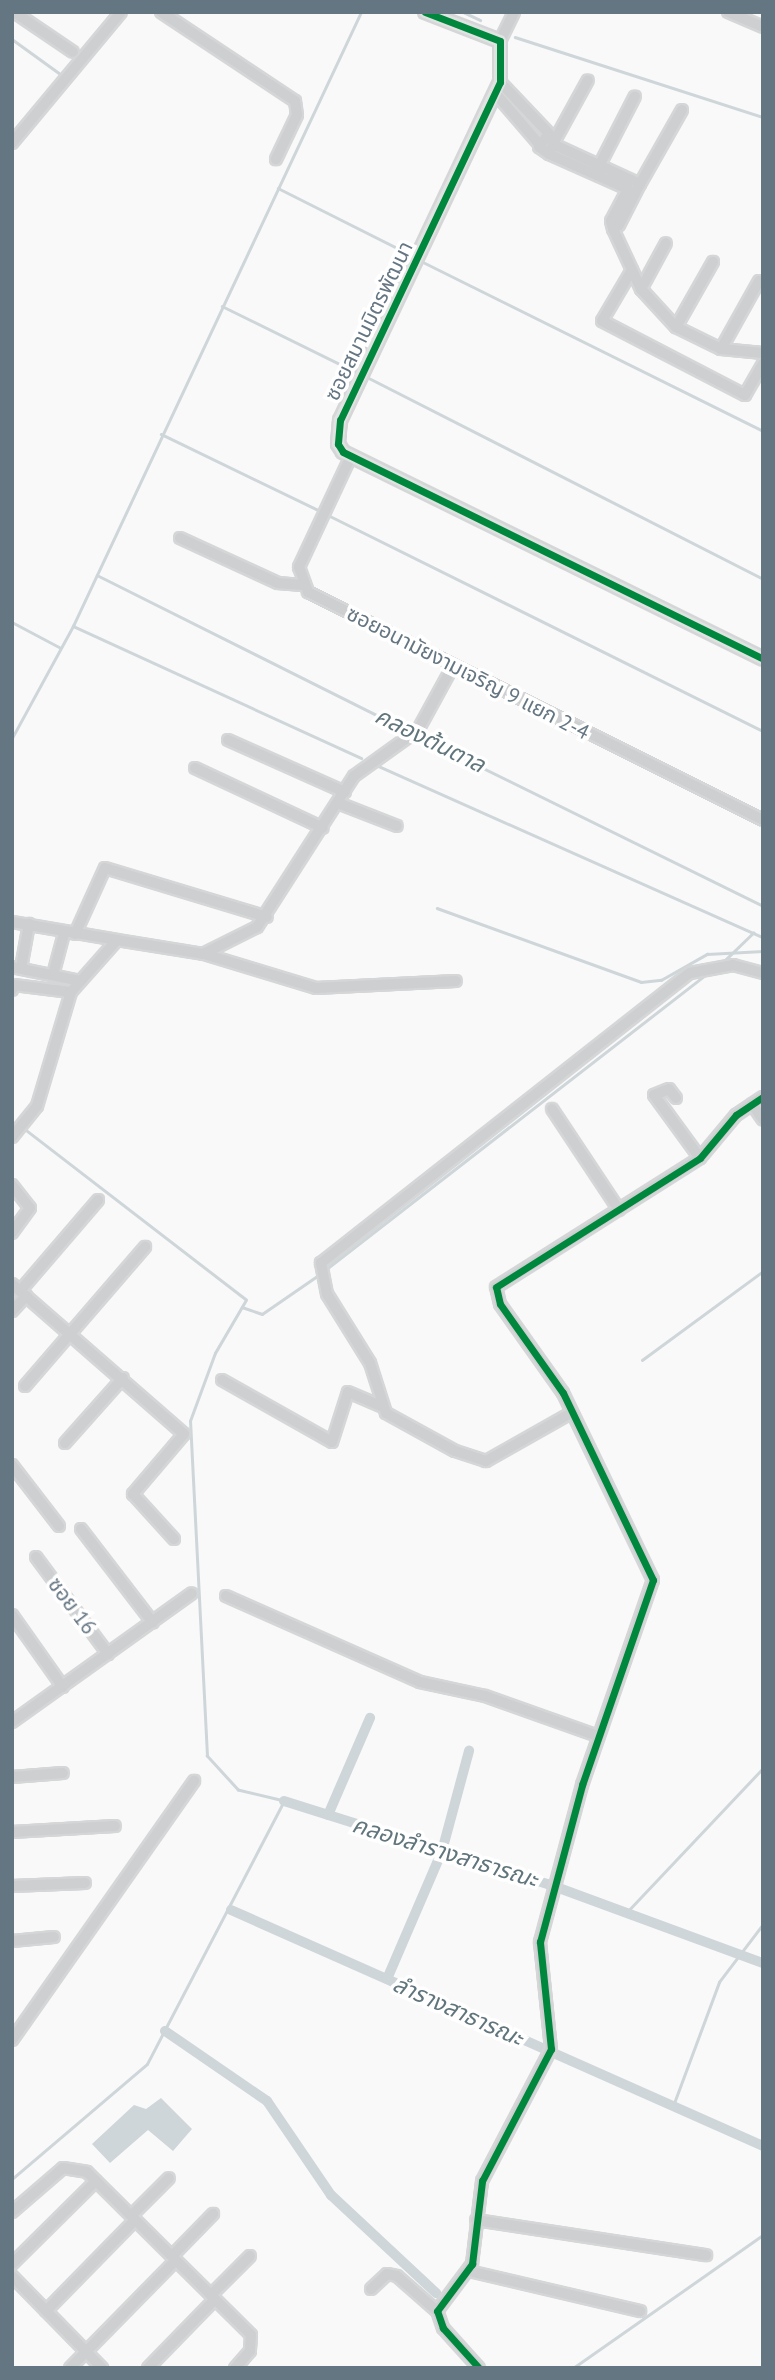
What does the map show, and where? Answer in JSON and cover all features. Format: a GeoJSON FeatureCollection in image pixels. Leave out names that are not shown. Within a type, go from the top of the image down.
{"type":"FeatureCollection","features":[{"type":"Feature","properties":{"kind":"street"},"geometry":{"type":"LineString","coordinates":[[13,12],[73,52]]}},
{"type":"Feature","properties":{"kind":"street"},"geometry":{"type":"LineString","coordinates":[[12,143],[121,12]]}},
{"type":"Feature","properties":{"kind":"street"},"geometry":{"type":"LineString","coordinates":[[161,12],[295,101],[297,116],[276,159]]}},
{"type":"Feature","properties":{"kind":"street"},"geometry":{"type":"LineString","coordinates":[[425,12],[500,41],[514,12]]}},
{"type":"Feature","properties":{"kind":"street"},"geometry":{"type":"LineString","coordinates":[[727,12],[763,27]]}},
{"type":"Feature","properties":{"kind":"street","name":"ซอยสมานมิตรพัฒนา"},"geometry":{"type":"LineString","coordinates":[[351,456],[336,436],[498,88],[500,41]]}},
{"type":"Feature","properties":{"kind":"street"},"geometry":{"type":"LineString","coordinates":[[549,144],[588,80]]}},
{"type":"Feature","properties":{"kind":"street"},"geometry":{"type":"LineString","coordinates":[[498,88],[549,144],[596,171],[635,189]]}},
{"type":"Feature","properties":{"kind":"street"},"geometry":{"type":"LineString","coordinates":[[596,171],[635,96]]}},
{"type":"Feature","properties":{"kind":"street"},"geometry":{"type":"LineString","coordinates":[[682,110],[613,229],[641,289],[676,327],[721,349],[763,353]]}},
{"type":"Feature","properties":{"kind":"street"},"geometry":{"type":"LineString","coordinates":[[641,289],[666,243]]}},
{"type":"Feature","properties":{"kind":"street"},"geometry":{"type":"LineString","coordinates":[[676,327],[713,262]]}},
{"type":"Feature","properties":{"kind":"street"},"geometry":{"type":"LineString","coordinates":[[632,270],[602,321],[745,395],[763,365]]}},
{"type":"Feature","properties":{"kind":"street"},"geometry":{"type":"LineString","coordinates":[[721,349],[759,281]]}},
{"type":"Feature","properties":{"kind":"street"},"geometry":{"type":"LineString","coordinates":[[302,585],[299,567],[351,456],[763,659]]}},
{"type":"Feature","properties":{"kind":"street","name":"ซอยอนามัยงามเจริญ 9 แยก 2-4"},"geometry":{"type":"LineString","coordinates":[[180,538],[278,583],[302,585],[453,666],[763,820]]}},
{"type":"Feature","properties":{"kind":"street"},"geometry":{"type":"LineString","coordinates":[[203,954],[229,945],[267,917],[365,764],[414,734],[453,666]]}},
{"type":"Feature","properties":{"kind":"street"},"geometry":{"type":"LineString","coordinates":[[228,740],[345,792]]}},
{"type":"Feature","properties":{"kind":"street"},"geometry":{"type":"LineString","coordinates":[[195,768],[323,828]]}},
{"type":"Feature","properties":{"kind":"street"},"geometry":{"type":"LineString","coordinates":[[338,803],[397,826]]}},
{"type":"Feature","properties":{"kind":"street"},"geometry":{"type":"LineString","coordinates":[[75,934],[105,868],[267,917]]}},
{"type":"Feature","properties":{"kind":"street"},"geometry":{"type":"LineString","coordinates":[[12,922],[64,933],[203,954],[316,988],[456,981]]}},
{"type":"Feature","properties":{"kind":"street"},"geometry":{"type":"LineString","coordinates":[[30,924],[17,968],[54,971],[80,981]]}},
{"type":"Feature","properties":{"kind":"street"},"geometry":{"type":"LineString","coordinates":[[54,971],[64,933]]}},
{"type":"Feature","properties":{"kind":"street"},"geometry":{"type":"LineString","coordinates":[[13,1136],[37,1106],[71,992],[117,940]]}},
{"type":"Feature","properties":{"kind":"street"},"geometry":{"type":"LineString","coordinates":[[381,1406],[370,1363],[321,1278],[328,1255],[690,973],[733,965],[763,974]]}},
{"type":"Feature","properties":{"kind":"street"},"geometry":{"type":"LineString","coordinates":[[13,987],[71,992]]}},
{"type":"Feature","properties":{"kind":"street"},"geometry":{"type":"LineString","coordinates":[[676,1098],[669,1089],[654,1095],[699,1158]]}},
{"type":"Feature","properties":{"kind":"street"},"geometry":{"type":"LineString","coordinates":[[437,2311],[469,2271],[482,2180],[549,2054],[539,1955],[598,1736],[653,1580],[571,1413],[500,1304],[496,1287],[699,1158],[752,1104],[763,1097]]}},
{"type":"Feature","properties":{"kind":"street"},"geometry":{"type":"LineString","coordinates":[[752,1104],[763,1119]]}},
{"type":"Feature","properties":{"kind":"street"},"geometry":{"type":"LineString","coordinates":[[552,1109],[619,1210]]}},
{"type":"Feature","properties":{"kind":"street"},"geometry":{"type":"LineString","coordinates":[[12,1185],[30,1208],[12,1233]]}},
{"type":"Feature","properties":{"kind":"street"},"geometry":{"type":"LineString","coordinates":[[12,1311],[19,1291],[98,1200]]}},
{"type":"Feature","properties":{"kind":"street"},"geometry":{"type":"LineString","coordinates":[[25,1386],[145,1247]]}},
{"type":"Feature","properties":{"kind":"street"},"geometry":{"type":"LineString","coordinates":[[19,1291],[123,1378],[184,1434],[133,1497],[174,1539]]}},
{"type":"Feature","properties":{"kind":"street"},"geometry":{"type":"LineString","coordinates":[[65,1443],[123,1378]]}},
{"type":"Feature","properties":{"kind":"street"},"geometry":{"type":"LineString","coordinates":[[222,1380],[332,1442],[348,1392],[381,1406],[454,1451],[486,1461],[571,1413]]}},
{"type":"Feature","properties":{"kind":"street"},"geometry":{"type":"LineString","coordinates":[[12,1465],[59,1526]]}},
{"type":"Feature","properties":{"kind":"street"},"geometry":{"type":"LineString","coordinates":[[81,1529],[153,1623]]}},
{"type":"Feature","properties":{"kind":"street","name":"ซอย 16"},"geometry":{"type":"LineString","coordinates":[[36,1557],[108,1654]]}},
{"type":"Feature","properties":{"kind":"street"},"geometry":{"type":"LineString","coordinates":[[12,1722],[192,1593]]}},
{"type":"Feature","properties":{"kind":"street"},"geometry":{"type":"LineString","coordinates":[[226,1596],[420,1682],[485,1696],[598,1736]]}},
{"type":"Feature","properties":{"kind":"street"},"geometry":{"type":"LineString","coordinates":[[12,1615],[64,1687]]}},
{"type":"Feature","properties":{"kind":"street"},"geometry":{"type":"LineString","coordinates":[[12,1714],[24,1715]]}},
{"type":"Feature","properties":{"kind":"street"},"geometry":{"type":"LineString","coordinates":[[12,1777],[63,1773]]}},
{"type":"Feature","properties":{"kind":"street"},"geometry":{"type":"LineString","coordinates":[[12,2040],[194,1781]]}},
{"type":"Feature","properties":{"kind":"street"},"geometry":{"type":"LineString","coordinates":[[12,1832],[115,1826]]}},
{"type":"Feature","properties":{"kind":"street"},"geometry":{"type":"LineString","coordinates":[[12,1886],[85,1883]]}},
{"type":"Feature","properties":{"kind":"street"},"geometry":{"type":"LineString","coordinates":[[12,1941],[54,1937]]}},
{"type":"Feature","properties":{"kind":"street"},"geometry":{"type":"LineString","coordinates":[[12,2212],[63,2168],[80,2169],[96,2181],[251,2335],[250,2350],[235,2368]]}},
{"type":"Feature","properties":{"kind":"street"},"geometry":{"type":"LineString","coordinates":[[46,2311],[169,2178]]}},
{"type":"Feature","properties":{"kind":"street"},"geometry":{"type":"LineString","coordinates":[[12,2264],[96,2181]]}},
{"type":"Feature","properties":{"kind":"street"},"geometry":{"type":"LineString","coordinates":[[70,2368],[212,2214]]}},
{"type":"Feature","properties":{"kind":"street"},"geometry":{"type":"LineString","coordinates":[[476,2220],[706,2255]]}},
{"type":"Feature","properties":{"kind":"street"},"geometry":{"type":"LineString","coordinates":[[148,2368],[250,2256]]}},
{"type":"Feature","properties":{"kind":"street"},"geometry":{"type":"LineString","coordinates":[[469,2271],[640,2311]]}},
{"type":"Feature","properties":{"kind":"street"},"geometry":{"type":"LineString","coordinates":[[371,2289],[387,2274],[397,2276],[437,2311],[443,2328],[479,2368]]}},
{"type":"Feature","properties":{"kind":"street"},"geometry":{"type":"LineString","coordinates":[[12,2276],[102,2368]]}},
{"type":"Feature","properties":{"kind":"shaded area"},"geometry":{"type":"Polygon","coordinates":[[[161,2098],[192,2129],[173,2151],[148,2130],[110,2163],[92,2144],[134,2105],[146,2109],[161,2098]]]}},
{"type":"Feature","properties":{"kind":"waterway"},"geometry":{"type":"LineString","coordinates":[[12,738],[73,626],[361,12]]}},
{"type":"Feature","properties":{"kind":"waterway"},"geometry":{"type":"LineString","coordinates":[[463,12],[480,20]]}},
{"type":"Feature","properties":{"kind":"waterway"},"geometry":{"type":"LineString","coordinates":[[515,37],[763,117]]}},
{"type":"Feature","properties":{"kind":"waterway"},"geometry":{"type":"LineString","coordinates":[[12,39],[59,73]]}},
{"type":"Feature","properties":{"kind":"waterway"},"geometry":{"type":"LineString","coordinates":[[278,188],[413,256]]}},
{"type":"Feature","properties":{"kind":"waterway"},"geometry":{"type":"LineString","coordinates":[[421,261],[763,431]]}},
{"type":"Feature","properties":{"kind":"waterway"},"geometry":{"type":"LineString","coordinates":[[222,306],[358,373]]}},
{"type":"Feature","properties":{"kind":"waterway"},"geometry":{"type":"LineString","coordinates":[[367,377],[763,579]]}},
{"type":"Feature","properties":{"kind":"waterway","name":"คลองต้นตาล"},"geometry":{"type":"LineString","coordinates":[[161,434],[322,512]]}},
{"type":"Feature","properties":{"kind":"waterway","name":"คลองต้นตาล"},"geometry":{"type":"LineString","coordinates":[[328,515],[763,731]]}},
{"type":"Feature","properties":{"kind":"waterway","name":"คลองต้นตาล"},"geometry":{"type":"LineString","coordinates":[[97,575],[410,732]]}},
{"type":"Feature","properties":{"kind":"waterway"},"geometry":{"type":"LineString","coordinates":[[12,622],[61,648]]}},
{"type":"Feature","properties":{"kind":"waterway"},"geometry":{"type":"LineString","coordinates":[[73,626],[361,758]]}},
{"type":"Feature","properties":{"kind":"waterway","name":"คลองต้นตาล"},"geometry":{"type":"LineString","coordinates":[[416,735],[763,906]]}},
{"type":"Feature","properties":{"kind":"waterway"},"geometry":{"type":"LineString","coordinates":[[376,765],[763,937]]}},
{"type":"Feature","properties":{"kind":"waterway"},"geometry":{"type":"LineString","coordinates":[[437,908],[641,982],[661,980],[707,954],[763,951]]}},
{"type":"Feature","properties":{"kind":"waterway"},"geometry":{"type":"LineString","coordinates":[[721,964],[753,933]]}},
{"type":"Feature","properties":{"kind":"waterway"},"geometry":{"type":"LineString","coordinates":[[325,1270],[707,974]]}},
{"type":"Feature","properties":{"kind":"waterway"},"geometry":{"type":"LineString","coordinates":[[12,2179],[147,2064],[284,1801],[238,1790],[207,1756],[190,1421],[215,1353],[246,1300],[23,1128]]}},
{"type":"Feature","properties":{"kind":"waterway"},"geometry":{"type":"LineString","coordinates":[[642,1360],[763,1271]]}},
{"type":"Feature","properties":{"kind":"waterway"},"geometry":{"type":"LineString","coordinates":[[242,1307],[262,1314],[320,1274]]}},
{"type":"Feature","properties":{"kind":"waterway"},"geometry":{"type":"LineString","coordinates":[[328,1815],[370,1718]]}},
{"type":"Feature","properties":{"kind":"waterway"},"geometry":{"type":"LineString","coordinates":[[387,1979],[442,1851],[469,1751]]}},
{"type":"Feature","properties":{"kind":"waterway"},"geometry":{"type":"LineString","coordinates":[[625,1914],[763,1768]]}},
{"type":"Feature","properties":{"kind":"waterway","name":"คลองลำรางสาธารณะ"},"geometry":{"type":"LineString","coordinates":[[284,1801],[548,1884],[763,1963]]}},
{"type":"Feature","properties":{"kind":"waterway","name":"ลำรางสาธารณะ"},"geometry":{"type":"LineString","coordinates":[[231,1910],[763,2146]]}},
{"type":"Feature","properties":{"kind":"waterway"},"geometry":{"type":"LineString","coordinates":[[673,2106],[719,1982],[763,1924]]}},
{"type":"Feature","properties":{"kind":"waterway"},"geometry":{"type":"LineString","coordinates":[[165,2031],[267,2101],[331,2195],[436,2293]]}},
{"type":"Feature","properties":{"kind":"waterway"},"geometry":{"type":"LineString","coordinates":[[573,2368],[763,2235]]}},
{"type":"Feature","properties":{"kind":"cycle path"},"geometry":{"type":"LineString","coordinates":[[425,12],[500,41],[500,82],[340,420],[338,444],[343,452],[763,659]]}},
{"type":"Feature","properties":{"kind":"cycle path"},"geometry":{"type":"LineString","coordinates":[[479,2368],[443,2328],[437,2311],[472,2264],[482,2181],[551,2049],[540,1942],[582,1785],[653,1580],[563,1393],[500,1304],[496,1287],[700,1158],[736,1115],[763,1097]]}}]}
